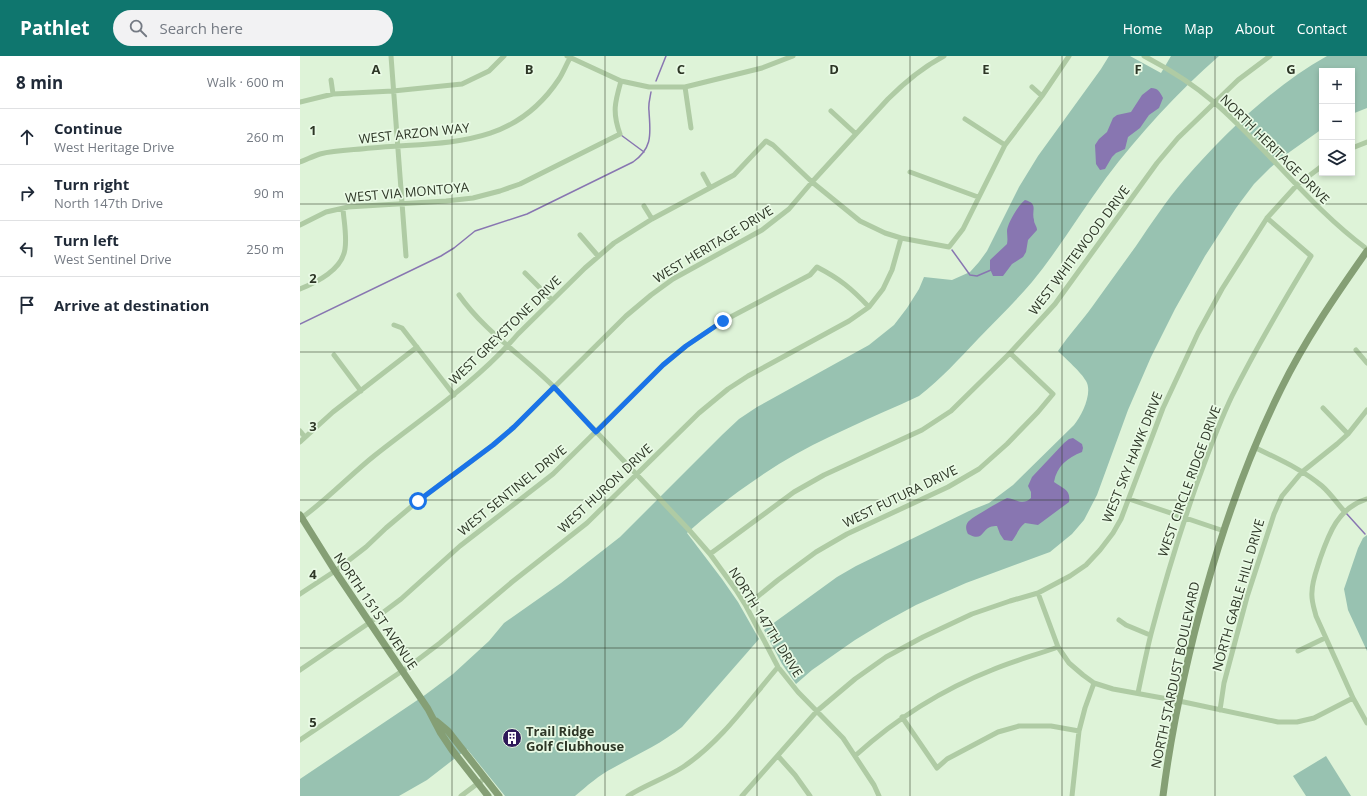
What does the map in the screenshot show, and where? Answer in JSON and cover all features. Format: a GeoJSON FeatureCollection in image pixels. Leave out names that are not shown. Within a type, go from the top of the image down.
{"type":"FeatureCollection","features":[{"type":"Feature","properties":{"kind":"street"},"geometry":{"type":"LineString","coordinates":[[391,56],[406,256]]}},
{"type":"Feature","properties":{"kind":"street"},"geometry":{"type":"LineString","coordinates":[[300,102],[333,94],[393,91],[462,84],[489,71],[504,56]]}},
{"type":"Feature","properties":{"kind":"street"},"geometry":{"type":"LineString","coordinates":[[568,57],[621,81],[649,87],[685,87],[762,68],[793,56]]}},
{"type":"Feature","properties":{"kind":"street","name":"WEST HERITAGE DRIVE"},"geometry":{"type":"LineString","coordinates":[[300,594],[335,571],[366,547],[418,501],[514,427],[626,316],[651,295],[673,279],[762,230],[789,209],[900,87],[924,68],[944,56]]}},
{"type":"Feature","properties":{"kind":"street"},"geometry":{"type":"LineString","coordinates":[[812,182],[860,221],[885,233],[901,238],[949,247],[963,229],[1005,145],[1042,96],[1069,56]]}},
{"type":"Feature","properties":{"kind":"street","name":"NORTH HERITAGE DRIVE"},"geometry":{"type":"LineString","coordinates":[[1144,56],[1170,71],[1214,102],[1332,221],[1367,250]]}},
{"type":"Feature","properties":{"kind":"street","name":"WEST WHITEWOOD DRIVE"},"geometry":{"type":"LineString","coordinates":[[710,554],[794,492],[824,475],[922,430],[938,421],[951,411],[1010,353],[1054,304],[1178,138],[1238,80],[1270,56]]}},
{"type":"Feature","properties":{"kind":"street","name":"WEST ARZON WAY"},"geometry":{"type":"LineString","coordinates":[[300,162],[319,155],[340,151],[439,144],[462,141],[491,134],[512,124],[531,112],[547,95],[559,79],[568,57]]}},
{"type":"Feature","properties":{"kind":"street"},"geometry":{"type":"LineString","coordinates":[[331,80],[333,94]]}},
{"type":"Feature","properties":{"kind":"street","name":"WEST VIA MONTOYA"},"geometry":{"type":"LineString","coordinates":[[300,225],[326,212],[343,209],[473,198],[520,184],[620,134],[615,119],[614,103],[621,81]]}},
{"type":"Feature","properties":{"kind":"street"},"geometry":{"type":"LineString","coordinates":[[685,87],[691,128]]}},
{"type":"Feature","properties":{"kind":"street"},"geometry":{"type":"LineString","coordinates":[[1032,87],[1042,96]]}},
{"type":"Feature","properties":{"kind":"street"},"geometry":{"type":"LineString","coordinates":[[831,111],[856,134]]}},
{"type":"Feature","properties":{"kind":"street"},"geometry":{"type":"LineString","coordinates":[[965,119],[1005,145]]}},
{"type":"Feature","properties":{"kind":"street","name":"WEST GREYSTONE DRIVE"},"geometry":{"type":"LineString","coordinates":[[301,517],[320,504],[365,463],[469,382],[508,346],[552,300],[598,256],[614,243],[652,219],[734,174],[766,141],[773,145],[812,182]]}},
{"type":"Feature","properties":{"kind":"street"},"geometry":{"type":"LineString","coordinates":[[1355,147],[1367,142]]}},
{"type":"Feature","properties":{"kind":"street","name":"WEST SKY HAWK DRIVE"},"geometry":{"type":"LineString","coordinates":[[742,796],[817,711],[855,678],[886,657],[923,637],[972,614],[1038,592],[1070,576],[1086,565],[1100,550],[1113,534],[1129,500],[1163,408],[1195,339],[1222,289],[1267,218],[1297,185],[1319,168]]}},
{"type":"Feature","properties":{"kind":"street"},"geometry":{"type":"LineString","coordinates":[[910,172],[978,197]]}},
{"type":"Feature","properties":{"kind":"street"},"geometry":{"type":"LineString","coordinates":[[703,174],[710,187]]}},
{"type":"Feature","properties":{"kind":"street"},"geometry":{"type":"LineString","coordinates":[[644,206],[652,219]]}},
{"type":"Feature","properties":{"kind":"street"},"geometry":{"type":"LineString","coordinates":[[300,289],[324,277],[334,270],[345,251],[343,209]]}},
{"type":"Feature","properties":{"kind":"street","name":"WEST CIRCLE RIDGE DRIVE"},"geometry":{"type":"LineString","coordinates":[[1138,693],[1150,636],[1185,518],[1211,445],[1232,398],[1266,332],[1311,256],[1267,218]]}},
{"type":"Feature","properties":{"kind":"street"},"geometry":{"type":"LineString","coordinates":[[580,235],[598,256]]}},
{"type":"Feature","properties":{"kind":"street","name":"WEST HURON DRIVE"},"geometry":{"type":"LineString","coordinates":[[300,740],[402,671],[440,643],[512,582],[587,523],[699,413],[728,389],[748,376],[849,320],[869,306],[883,289],[892,270],[901,238]]}},
{"type":"Feature","properties":{"kind":"street","name":"NORTH STARDUST BOULEVARD"},"geometry":{"type":"LineString","coordinates":[[1163,796],[1170,740],[1194,631],[1204,593],[1224,531],[1254,448],[1281,388],[1320,319],[1367,250]]}},
{"type":"Feature","properties":{"kind":"street","name":"WEST SENTINEL DRIVE"},"geometry":{"type":"LineString","coordinates":[[300,670],[369,623],[401,599],[460,546],[553,474],[663,365],[686,346],[723,321],[810,275],[817,267],[836,277],[851,288],[869,306]]}},
{"type":"Feature","properties":{"kind":"street"},"geometry":{"type":"LineString","coordinates":[[525,273],[552,300]]}},
{"type":"Feature","properties":{"kind":"street","name":"NORTH 147TH DRIVE"},"geometry":{"type":"LineString","coordinates":[[459,295],[482,322],[554,387],[710,554],[746,606],[778,667],[798,692],[843,738],[856,755],[879,796]]}},
{"type":"Feature","properties":{"kind":"street"},"geometry":{"type":"LineString","coordinates":[[394,325],[402,328],[454,394]]}},
{"type":"Feature","properties":{"kind":"street"},"geometry":{"type":"LineString","coordinates":[[300,442],[333,412],[417,347]]}},
{"type":"Feature","properties":{"kind":"street"},"geometry":{"type":"LineString","coordinates":[[1356,350],[1367,363]]}},
{"type":"Feature","properties":{"kind":"street","name":"WEST FUTURA DRIVE"},"geometry":{"type":"LineString","coordinates":[[746,606],[816,552],[847,534],[948,487],[979,469],[1007,444],[1053,394],[1010,353]]}},
{"type":"Feature","properties":{"kind":"street"},"geometry":{"type":"LineString","coordinates":[[334,355],[361,391]]}},
{"type":"Feature","properties":{"kind":"street"},"geometry":{"type":"LineString","coordinates":[[1323,408],[1348,434]]}},
{"type":"Feature","properties":{"kind":"street","name":"NORTH GABLE HILL DRIVE"},"geometry":{"type":"LineString","coordinates":[[1220,710],[1224,683],[1260,553],[1282,496],[1302,472],[1348,434],[1367,410]]}},
{"type":"Feature","properties":{"kind":"street"},"geometry":{"type":"LineString","coordinates":[[300,431],[305,437]]}},
{"type":"Feature","properties":{"kind":"street"},"geometry":{"type":"LineString","coordinates":[[1254,448],[1302,472],[1323,487],[1344,511]]}},
{"type":"Feature","properties":{"kind":"street"},"geometry":{"type":"LineString","coordinates":[[1367,499],[1344,511],[1331,530],[1317,570],[1312,592],[1316,616],[1325,638],[1353,698],[1367,723]]}},
{"type":"Feature","properties":{"kind":"street"},"geometry":{"type":"LineString","coordinates":[[1129,500],[1224,531]]}},
{"type":"Feature","properties":{"kind":"street","name":"NORTH 151ST AVENUE"},"geometry":{"type":"LineString","coordinates":[[301,517],[369,623],[434,719],[440,732],[488,796]]}},
{"type":"Feature","properties":{"kind":"street"},"geometry":{"type":"LineString","coordinates":[[1038,592],[1058,647],[1069,663],[1094,682],[1113,689],[1278,722],[1297,722],[1314,718],[1353,698]]}},
{"type":"Feature","properties":{"kind":"street"},"geometry":{"type":"LineString","coordinates":[[1119,620],[1126,625],[1150,636]]}},
{"type":"Feature","properties":{"kind":"street"},"geometry":{"type":"LineString","coordinates":[[1298,651],[1325,638]]}},
{"type":"Feature","properties":{"kind":"street"},"geometry":{"type":"LineString","coordinates":[[856,755],[877,736],[902,717],[939,695],[990,670],[1058,647]]}},
{"type":"Feature","properties":{"kind":"street"},"geometry":{"type":"LineString","coordinates":[[628,796],[682,768],[702,752],[727,728],[778,667]]}},
{"type":"Feature","properties":{"kind":"street"},"geometry":{"type":"LineString","coordinates":[[1072,796],[1079,731],[1094,682]]}},
{"type":"Feature","properties":{"kind":"street"},"geometry":{"type":"LineString","coordinates":[[902,717],[937,768],[947,759],[998,732],[1019,726],[1051,726],[1079,731]]}},
{"type":"Feature","properties":{"kind":"street","name":"NORTH 151ST AVENUE"},"geometry":{"type":"LineString","coordinates":[[434,719],[448,731],[499,796]]}},
{"type":"Feature","properties":{"kind":"street"},"geometry":{"type":"LineString","coordinates":[[778,756],[795,775],[810,796]]}},
{"type":"Feature","properties":{"kind":"street"},"geometry":{"type":"LineString","coordinates":[[461,796],[484,778]]}},
{"type":"Feature","properties":{"kind":"green space"},"geometry":{"type":"Polygon","coordinates":[[[1109,56],[1130,56],[1161,73],[1171,56],[1219,56],[1188,84],[1132,145],[1106,178],[1032,282],[935,383],[919,396],[830,436],[779,464],[709,514],[687,533],[738,602],[759,639],[682,727],[657,744],[603,774],[575,796],[505,796],[467,749],[427,780],[399,796],[300,796],[300,779],[425,695],[453,674],[489,641],[504,623],[561,583],[620,537],[739,419],[757,407],[869,345],[894,325],[919,289],[924,277],[952,280],[970,272],[987,251],[1019,187],[1038,156],[1109,56]]]}},
{"type":"Feature","properties":{"kind":"green space"},"geometry":{"type":"Polygon","coordinates":[[[1327,56],[1367,56],[1367,108],[1355,113],[1355,68],[1319,68],[1319,131],[1284,156],[1254,184],[1236,208],[1205,256],[1175,309],[1151,357],[1128,410],[1097,495],[1084,520],[1072,534],[1050,552],[966,583],[916,605],[855,640],[812,670],[796,684],[782,664],[764,630],[837,577],[856,566],[969,511],[989,503],[1013,485],[1074,425],[1086,404],[1088,386],[1081,374],[1058,351],[1092,307],[1184,180],[1216,145],[1250,112],[1268,96],[1307,68],[1327,56]]]}},
{"type":"Feature","properties":{"kind":"green space"},"geometry":{"type":"Polygon","coordinates":[[[1367,535],[1367,651],[1348,610],[1344,589],[1358,548],[1363,538],[1367,535]]]}},
{"type":"Feature","properties":{"kind":"green space"},"geometry":{"type":"Polygon","coordinates":[[[1326,756],[1351,796],[1306,796],[1293,776],[1326,756]]]}},
{"type":"Feature","properties":{"kind":"shaded area"},"geometry":{"type":"Polygon","coordinates":[[[1151,88],[1158,91],[1163,98],[1159,108],[1149,115],[1140,128],[1128,137],[1125,149],[1116,153],[1105,169],[1100,170],[1096,164],[1095,145],[1107,132],[1113,118],[1117,115],[1131,112],[1142,95],[1151,88]]]}},
{"type":"Feature","properties":{"kind":"shaded area"},"geometry":{"type":"Polygon","coordinates":[[[1025,200],[1033,205],[1034,223],[1037,230],[1028,240],[1026,252],[1023,257],[1012,264],[1003,276],[993,276],[990,269],[990,260],[1007,244],[1007,231],[1011,219],[1025,200]]]}},
{"type":"Feature","properties":{"kind":"shaded area"},"geometry":{"type":"Polygon","coordinates":[[[1073,438],[1082,444],[1082,452],[1067,460],[1060,467],[1055,476],[1054,482],[1068,492],[1069,502],[1038,525],[1025,523],[1012,541],[1004,540],[997,526],[990,527],[981,535],[976,537],[968,534],[966,525],[968,522],[992,506],[1007,498],[1025,502],[1031,498],[1031,492],[1028,486],[1032,477],[1064,443],[1073,438]]]}},
{"type":"Feature","properties":{"kind":"waterway"},"geometry":{"type":"LineString","coordinates":[[656,81],[666,56]]}},
{"type":"Feature","properties":{"kind":"waterway"},"geometry":{"type":"LineString","coordinates":[[300,324],[441,256],[454,248],[475,231],[527,214],[633,162],[640,156],[648,145],[650,132],[649,106],[651,92]]}},
{"type":"Feature","properties":{"kind":"waterway"},"geometry":{"type":"LineString","coordinates":[[621,135],[644,152]]}},
{"type":"Feature","properties":{"kind":"waterway"},"geometry":{"type":"LineString","coordinates":[[952,250],[970,275],[977,276],[991,270]]}},
{"type":"Feature","properties":{"kind":"waterway"},"geometry":{"type":"LineString","coordinates":[[1346,513],[1365,534]]}},
{"type":"Feature","properties":{"kind":"place","name":"Trail Ridge Golf Clubhouse"},"geometry":{"type":"Point","coordinates":[512,738]}},
{"type":"Feature","properties":{"kind":"route"},"geometry":{"type":"LineString","coordinates":[[418,501],[460,468],[493,445],[514,427],[554,387],[596,432],[663,365],[686,346],[723,321]]}}]}
